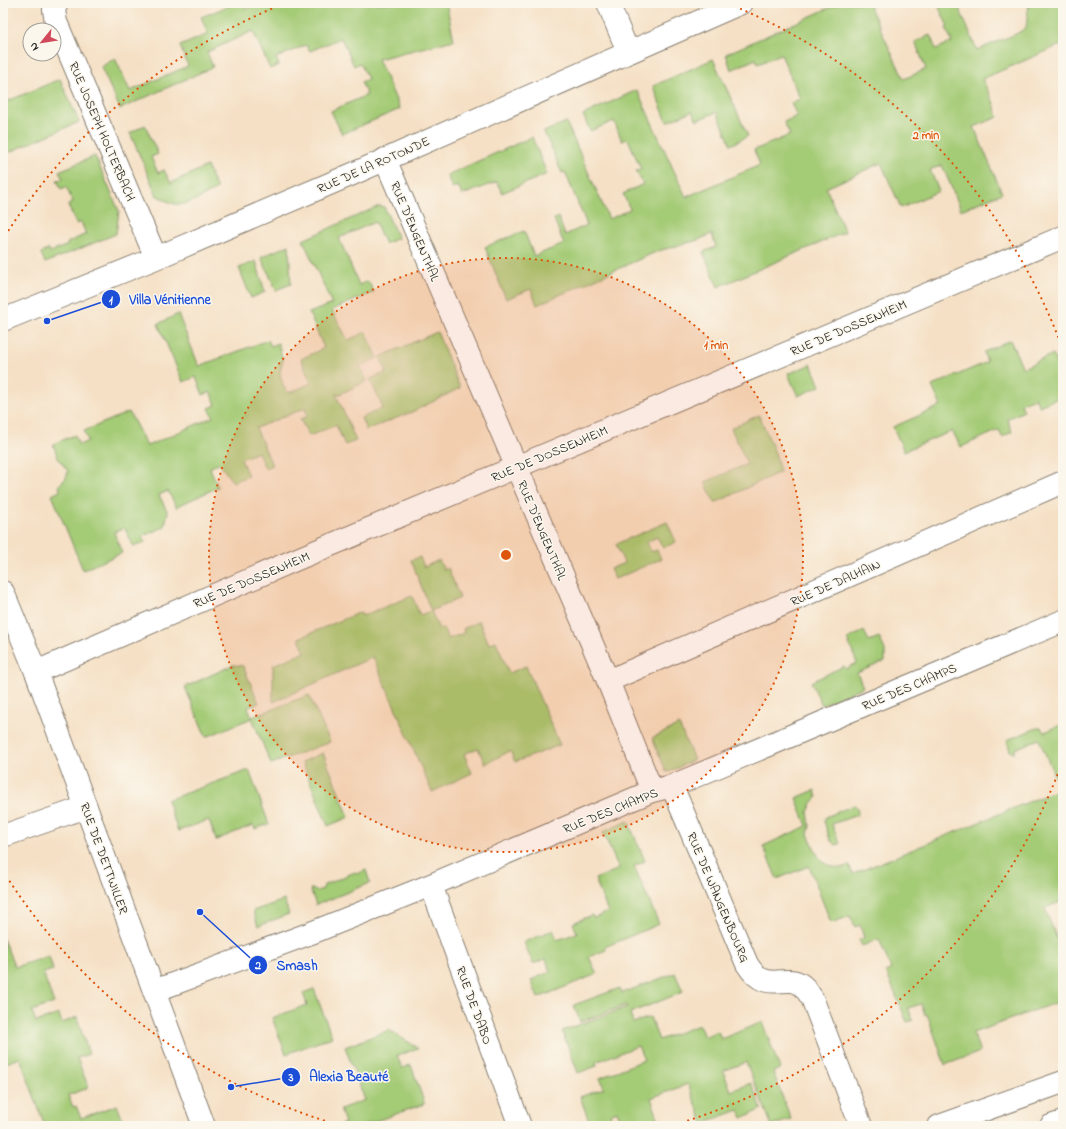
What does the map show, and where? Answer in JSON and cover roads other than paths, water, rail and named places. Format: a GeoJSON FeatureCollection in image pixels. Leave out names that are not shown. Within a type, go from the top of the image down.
{"type":"FeatureCollection","features":[{"type":"Feature","properties":{"kind":"street","name":"RUE JOSEPH HOLTERBACH"},"geometry":{"type":"LineString","coordinates":[[57,3],[54,10],[56,22],[156,258]]}},
{"type":"Feature","properties":{"kind":"street"},"geometry":{"type":"LineString","coordinates":[[608,3],[628,52]]}},
{"type":"Feature","properties":{"kind":"street","name":"RUE DE LA ROTONDE"},"geometry":{"type":"LineString","coordinates":[[3,320],[156,258],[741,3]]}},
{"type":"Feature","properties":{"kind":"street","name":"RUE D'ENGENTHAL"},"geometry":{"type":"LineString","coordinates":[[385,159],[608,681],[662,788]]}},
{"type":"Feature","properties":{"kind":"street","name":"RUE DE DOSSENHEIM"},"geometry":{"type":"LineString","coordinates":[[36,672],[516,466],[1063,237]]}},
{"type":"Feature","properties":{"kind":"street","name":"RUE DE DALHAIN"},"geometry":{"type":"LineString","coordinates":[[608,681],[1063,482]]}},
{"type":"Feature","properties":{"kind":"street","name":"RUE DE DETTWILLER"},"geometry":{"type":"LineString","coordinates":[[3,592],[36,672],[204,1126]]}},
{"type":"Feature","properties":{"kind":"street","name":"RUE DES CHAMPS"},"geometry":{"type":"LineString","coordinates":[[154,991],[311,933],[431,885],[1063,621]]}},
{"type":"Feature","properties":{"kind":"street","name":"RUE DE WANGENBOURG"},"geometry":{"type":"LineString","coordinates":[[662,788],[747,964],[753,973],[760,979],[770,982],[798,982],[805,988],[812,998],[861,1126]]}},
{"type":"Feature","properties":{"kind":"street"},"geometry":{"type":"LineString","coordinates":[[3,836],[86,807]]}},
{"type":"Feature","properties":{"kind":"street","name":"RUE DE DABO"},"geometry":{"type":"LineString","coordinates":[[431,885],[520,1126]]}},
{"type":"Feature","properties":{"kind":"street"},"geometry":{"type":"LineString","coordinates":[[938,1126],[1063,1082]]}},
{"type":"Feature","properties":{"kind":"street"},"geometry":{"type":"LineString","coordinates":[[1052,1126],[1063,1122]]}},
{"type":"Feature","properties":{"kind":"place","name":"Villa Vénitienne"},"geometry":{"type":"Point","coordinates":[47,321]}},
{"type":"Feature","properties":{"kind":"place","name":"Smash"},"geometry":{"type":"Point","coordinates":[200,912]}},
{"type":"Feature","properties":{"kind":"place","name":"Alexia Beauté"},"geometry":{"type":"Point","coordinates":[231,1087]}}]}
